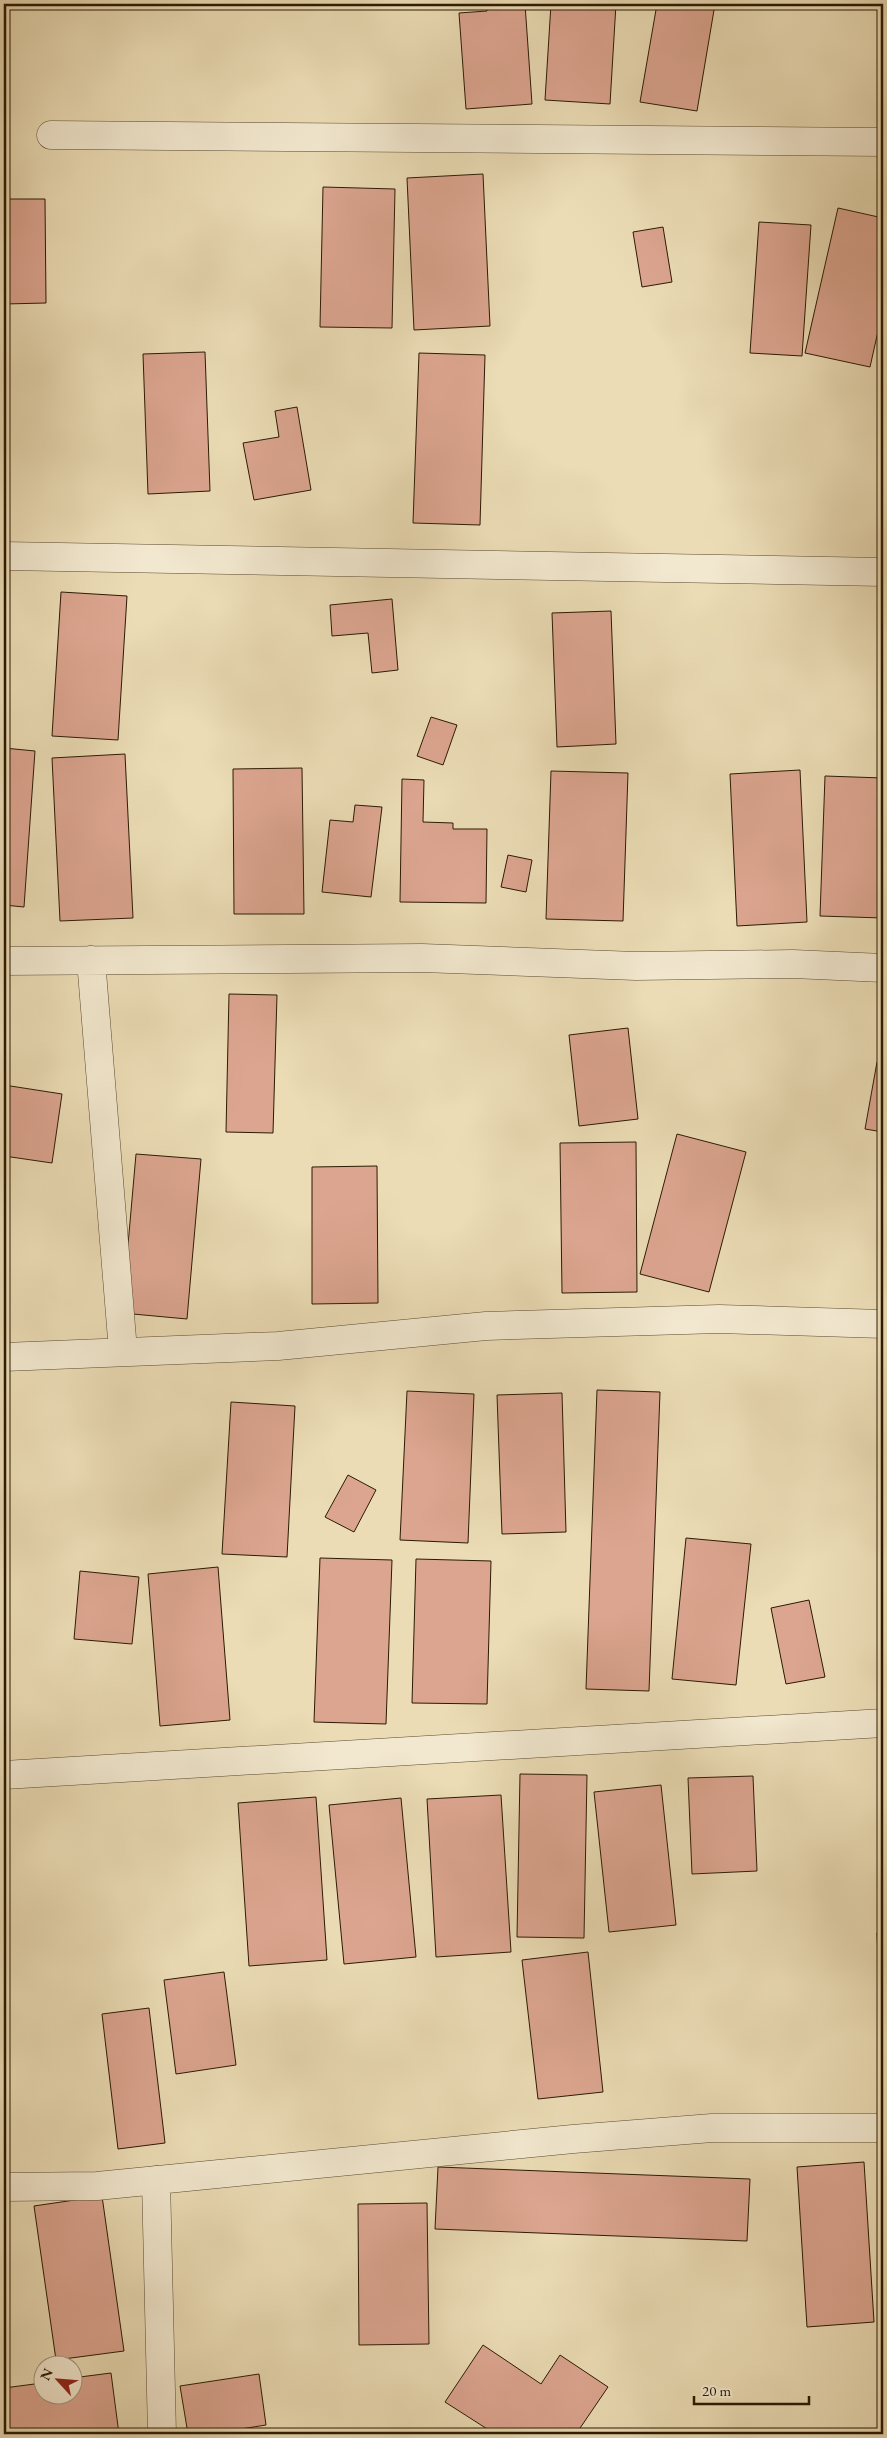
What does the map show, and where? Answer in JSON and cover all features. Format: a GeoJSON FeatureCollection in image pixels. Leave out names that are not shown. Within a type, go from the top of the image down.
{"type":"FeatureCollection","features":[{"type":"Feature","properties":{"kind":"street"},"geometry":{"type":"LineString","coordinates":[[51,135],[883,142]]}},
{"type":"Feature","properties":{"kind":"street"},"geometry":{"type":"LineString","coordinates":[[4,556],[883,572]]}},
{"type":"Feature","properties":{"kind":"street"},"geometry":{"type":"LineString","coordinates":[[4,961],[422,958],[636,966],[793,964],[883,968]]}},
{"type":"Feature","properties":{"kind":"street"},"geometry":{"type":"LineString","coordinates":[[91,960],[123,1351]]}},
{"type":"Feature","properties":{"kind":"street"},"geometry":{"type":"LineString","coordinates":[[4,1357],[278,1346],[486,1326],[719,1319],[883,1324]]}},
{"type":"Feature","properties":{"kind":"street"},"geometry":{"type":"LineString","coordinates":[[4,1775],[883,1723]]}},
{"type":"Feature","properties":{"kind":"street"},"geometry":{"type":"LineString","coordinates":[[4,2187],[97,2186],[573,2139],[712,2128],[883,2128]]}},
{"type":"Feature","properties":{"kind":"street"},"geometry":{"type":"LineString","coordinates":[[156,2180],[162,2434]]}},
{"type":"Feature","properties":{"kind":"building"},"geometry":{"type":"Polygon","coordinates":[[[487,4],[525,4],[532,104],[466,109],[459,13],[487,11],[487,4]]]}},
{"type":"Feature","properties":{"kind":"building"},"geometry":{"type":"Polygon","coordinates":[[[551,4],[616,4],[610,104],[545,100],[551,4]]]}},
{"type":"Feature","properties":{"kind":"building"},"geometry":{"type":"Polygon","coordinates":[[[657,4],[715,4],[697,111],[640,102],[657,4]]]}},
{"type":"Feature","properties":{"kind":"building"},"geometry":{"type":"Polygon","coordinates":[[[483,174],[490,326],[414,330],[407,178],[483,174]]]}},
{"type":"Feature","properties":{"kind":"building"},"geometry":{"type":"Polygon","coordinates":[[[323,187],[395,189],[392,328],[320,327],[323,187]]]}},
{"type":"Feature","properties":{"kind":"building"},"geometry":{"type":"Polygon","coordinates":[[[4,199],[45,199],[46,303],[4,304],[4,199]]]}},
{"type":"Feature","properties":{"kind":"building"},"geometry":{"type":"Polygon","coordinates":[[[838,208],[883,218],[883,309],[870,367],[805,353],[838,208]]]}},
{"type":"Feature","properties":{"kind":"building"},"geometry":{"type":"Polygon","coordinates":[[[759,222],[811,225],[802,356],[750,353],[759,222]]]}},
{"type":"Feature","properties":{"kind":"building"},"geometry":{"type":"Polygon","coordinates":[[[663,227],[672,282],[642,287],[633,232],[663,227]]]}},
{"type":"Feature","properties":{"kind":"building"},"geometry":{"type":"Polygon","coordinates":[[[205,352],[210,491],[148,494],[143,354],[205,352]]]}},
{"type":"Feature","properties":{"kind":"building"},"geometry":{"type":"Polygon","coordinates":[[[419,353],[485,355],[480,525],[413,523],[419,353]]]}},
{"type":"Feature","properties":{"kind":"building"},"geometry":{"type":"Polygon","coordinates":[[[297,407],[311,490],[254,500],[243,443],[279,437],[275,411],[297,407]]]}},
{"type":"Feature","properties":{"kind":"building"},"geometry":{"type":"Polygon","coordinates":[[[61,592],[127,596],[118,740],[52,736],[61,592]]]}},
{"type":"Feature","properties":{"kind":"building"},"geometry":{"type":"Polygon","coordinates":[[[392,599],[398,670],[372,673],[368,633],[332,636],[330,605],[392,599]]]}},
{"type":"Feature","properties":{"kind":"building"},"geometry":{"type":"Polygon","coordinates":[[[611,611],[616,744],[557,747],[552,613],[611,611]]]}},
{"type":"Feature","properties":{"kind":"building"},"geometry":{"type":"Polygon","coordinates":[[[431,717],[457,725],[443,765],[417,756],[431,717]]]}},
{"type":"Feature","properties":{"kind":"building"},"geometry":{"type":"Polygon","coordinates":[[[4,748],[35,751],[24,907],[4,905],[4,748]]]}},
{"type":"Feature","properties":{"kind":"building"},"geometry":{"type":"Polygon","coordinates":[[[125,754],[133,918],[60,921],[52,758],[125,754]]]}},
{"type":"Feature","properties":{"kind":"building"},"geometry":{"type":"Polygon","coordinates":[[[302,768],[304,914],[234,914],[233,769],[302,768]]]}},
{"type":"Feature","properties":{"kind":"building"},"geometry":{"type":"Polygon","coordinates":[[[800,770],[807,922],[737,926],[730,774],[800,770]]]}},
{"type":"Feature","properties":{"kind":"building"},"geometry":{"type":"Polygon","coordinates":[[[551,771],[628,773],[623,921],[546,919],[551,771]]]}},
{"type":"Feature","properties":{"kind":"building"},"geometry":{"type":"Polygon","coordinates":[[[825,776],[883,778],[883,918],[820,916],[825,776]]]}},
{"type":"Feature","properties":{"kind":"building"},"geometry":{"type":"Polygon","coordinates":[[[402,779],[424,780],[423,822],[453,823],[453,829],[487,829],[486,903],[400,902],[402,779]]]}},
{"type":"Feature","properties":{"kind":"building"},"geometry":{"type":"Polygon","coordinates":[[[355,805],[382,807],[371,897],[322,892],[330,820],[353,822],[355,805]]]}},
{"type":"Feature","properties":{"kind":"building"},"geometry":{"type":"Polygon","coordinates":[[[508,855],[532,860],[526,892],[501,887],[508,855]]]}},
{"type":"Feature","properties":{"kind":"building"},"geometry":{"type":"Polygon","coordinates":[[[229,994],[277,995],[273,1133],[226,1132],[229,994]]]}},
{"type":"Feature","properties":{"kind":"building"},"geometry":{"type":"Polygon","coordinates":[[[628,1028],[638,1119],[579,1126],[569,1035],[628,1028]]]}},
{"type":"Feature","properties":{"kind":"building"},"geometry":{"type":"Polygon","coordinates":[[[877,1062],[883,1063],[883,1132],[865,1129],[877,1062]]]}},
{"type":"Feature","properties":{"kind":"building"},"geometry":{"type":"Polygon","coordinates":[[[4,1085],[62,1094],[52,1163],[4,1156],[4,1085]]]}},
{"type":"Feature","properties":{"kind":"building"},"geometry":{"type":"Polygon","coordinates":[[[677,1134],[746,1152],[709,1292],[640,1274],[677,1134]]]}},
{"type":"Feature","properties":{"kind":"building"},"geometry":{"type":"Polygon","coordinates":[[[636,1142],[637,1292],[562,1293],[560,1143],[636,1142]]]}},
{"type":"Feature","properties":{"kind":"building"},"geometry":{"type":"Polygon","coordinates":[[[136,1154],[201,1159],[187,1319],[122,1313],[136,1154]]]}},
{"type":"Feature","properties":{"kind":"building"},"geometry":{"type":"Polygon","coordinates":[[[377,1166],[378,1303],[312,1304],[312,1167],[377,1166]]]}},
{"type":"Feature","properties":{"kind":"building"},"geometry":{"type":"Polygon","coordinates":[[[597,1390],[660,1392],[649,1691],[586,1689],[597,1390]]]}},
{"type":"Feature","properties":{"kind":"building"},"geometry":{"type":"Polygon","coordinates":[[[407,1391],[474,1394],[468,1543],[400,1540],[407,1391]]]}},
{"type":"Feature","properties":{"kind":"building"},"geometry":{"type":"Polygon","coordinates":[[[562,1393],[566,1532],[502,1534],[497,1395],[562,1393]]]}},
{"type":"Feature","properties":{"kind":"building"},"geometry":{"type":"Polygon","coordinates":[[[231,1402],[295,1406],[287,1557],[222,1554],[231,1402]]]}},
{"type":"Feature","properties":{"kind":"building"},"geometry":{"type":"Polygon","coordinates":[[[348,1475],[376,1490],[354,1532],[325,1517],[348,1475]]]}},
{"type":"Feature","properties":{"kind":"building"},"geometry":{"type":"Polygon","coordinates":[[[686,1538],[751,1544],[736,1685],[672,1679],[686,1538]]]}},
{"type":"Feature","properties":{"kind":"building"},"geometry":{"type":"Polygon","coordinates":[[[320,1558],[392,1560],[386,1724],[314,1722],[320,1558]]]}},
{"type":"Feature","properties":{"kind":"building"},"geometry":{"type":"Polygon","coordinates":[[[416,1559],[491,1561],[487,1704],[412,1703],[416,1559]]]}},
{"type":"Feature","properties":{"kind":"building"},"geometry":{"type":"Polygon","coordinates":[[[218,1567],[230,1720],[160,1726],[148,1574],[218,1567]]]}},
{"type":"Feature","properties":{"kind":"building"},"geometry":{"type":"Polygon","coordinates":[[[80,1571],[139,1577],[132,1644],[74,1639],[80,1571]]]}},
{"type":"Feature","properties":{"kind":"building"},"geometry":{"type":"Polygon","coordinates":[[[809,1600],[825,1677],[786,1684],[771,1608],[809,1600]]]}},
{"type":"Feature","properties":{"kind":"building"},"geometry":{"type":"Polygon","coordinates":[[[520,1774],[587,1775],[584,1938],[517,1937],[520,1774]]]}},
{"type":"Feature","properties":{"kind":"building"},"geometry":{"type":"Polygon","coordinates":[[[753,1776],[757,1871],[692,1874],[688,1778],[753,1776]]]}},
{"type":"Feature","properties":{"kind":"building"},"geometry":{"type":"Polygon","coordinates":[[[661,1785],[676,1925],[609,1932],[594,1792],[661,1785]]]}},
{"type":"Feature","properties":{"kind":"building"},"geometry":{"type":"Polygon","coordinates":[[[501,1795],[511,1952],[436,1957],[427,1799],[501,1795]]]}},
{"type":"Feature","properties":{"kind":"building"},"geometry":{"type":"Polygon","coordinates":[[[316,1797],[327,1960],[249,1966],[238,1803],[316,1797]]]}},
{"type":"Feature","properties":{"kind":"building"},"geometry":{"type":"Polygon","coordinates":[[[401,1798],[416,1957],[344,1964],[329,1805],[401,1798]]]}},
{"type":"Feature","properties":{"kind":"building"},"geometry":{"type":"Polygon","coordinates":[[[883,1932],[883,2072],[877,1933],[883,1932]]]}},
{"type":"Feature","properties":{"kind":"building"},"geometry":{"type":"Polygon","coordinates":[[[588,1952],[603,2092],[538,2099],[522,1960],[588,1952]]]}},
{"type":"Feature","properties":{"kind":"building"},"geometry":{"type":"Polygon","coordinates":[[[224,1972],[236,2065],[176,2074],[164,1980],[224,1972]]]}},
{"type":"Feature","properties":{"kind":"building"},"geometry":{"type":"Polygon","coordinates":[[[149,2008],[165,2143],[118,2149],[102,2014],[149,2008]]]}},
{"type":"Feature","properties":{"kind":"building"},"geometry":{"type":"Polygon","coordinates":[[[864,2162],[874,2322],[807,2327],[797,2167],[864,2162]]]}},
{"type":"Feature","properties":{"kind":"building"},"geometry":{"type":"Polygon","coordinates":[[[438,2167],[750,2179],[747,2241],[435,2229],[438,2167]]]}},
{"type":"Feature","properties":{"kind":"building"},"geometry":{"type":"Polygon","coordinates":[[[102,2196],[124,2351],[82,2357],[55,2356],[34,2206],[102,2196]]]}},
{"type":"Feature","properties":{"kind":"building"},"geometry":{"type":"Polygon","coordinates":[[[427,2203],[429,2344],[359,2345],[358,2204],[427,2203]]]}},
{"type":"Feature","properties":{"kind":"building"},"geometry":{"type":"Polygon","coordinates":[[[483,2345],[541,2384],[560,2355],[608,2387],[576,2434],[495,2434],[445,2402],[483,2345]]]}},
{"type":"Feature","properties":{"kind":"building"},"geometry":{"type":"Polygon","coordinates":[[[111,2373],[119,2434],[4,2434],[4,2388],[32,2384],[32,2406],[82,2406],[82,2377],[111,2373]]]}},
{"type":"Feature","properties":{"kind":"building"},"geometry":{"type":"Polygon","coordinates":[[[259,2374],[266,2425],[210,2434],[188,2434],[180,2386],[259,2374]]]}}]}
